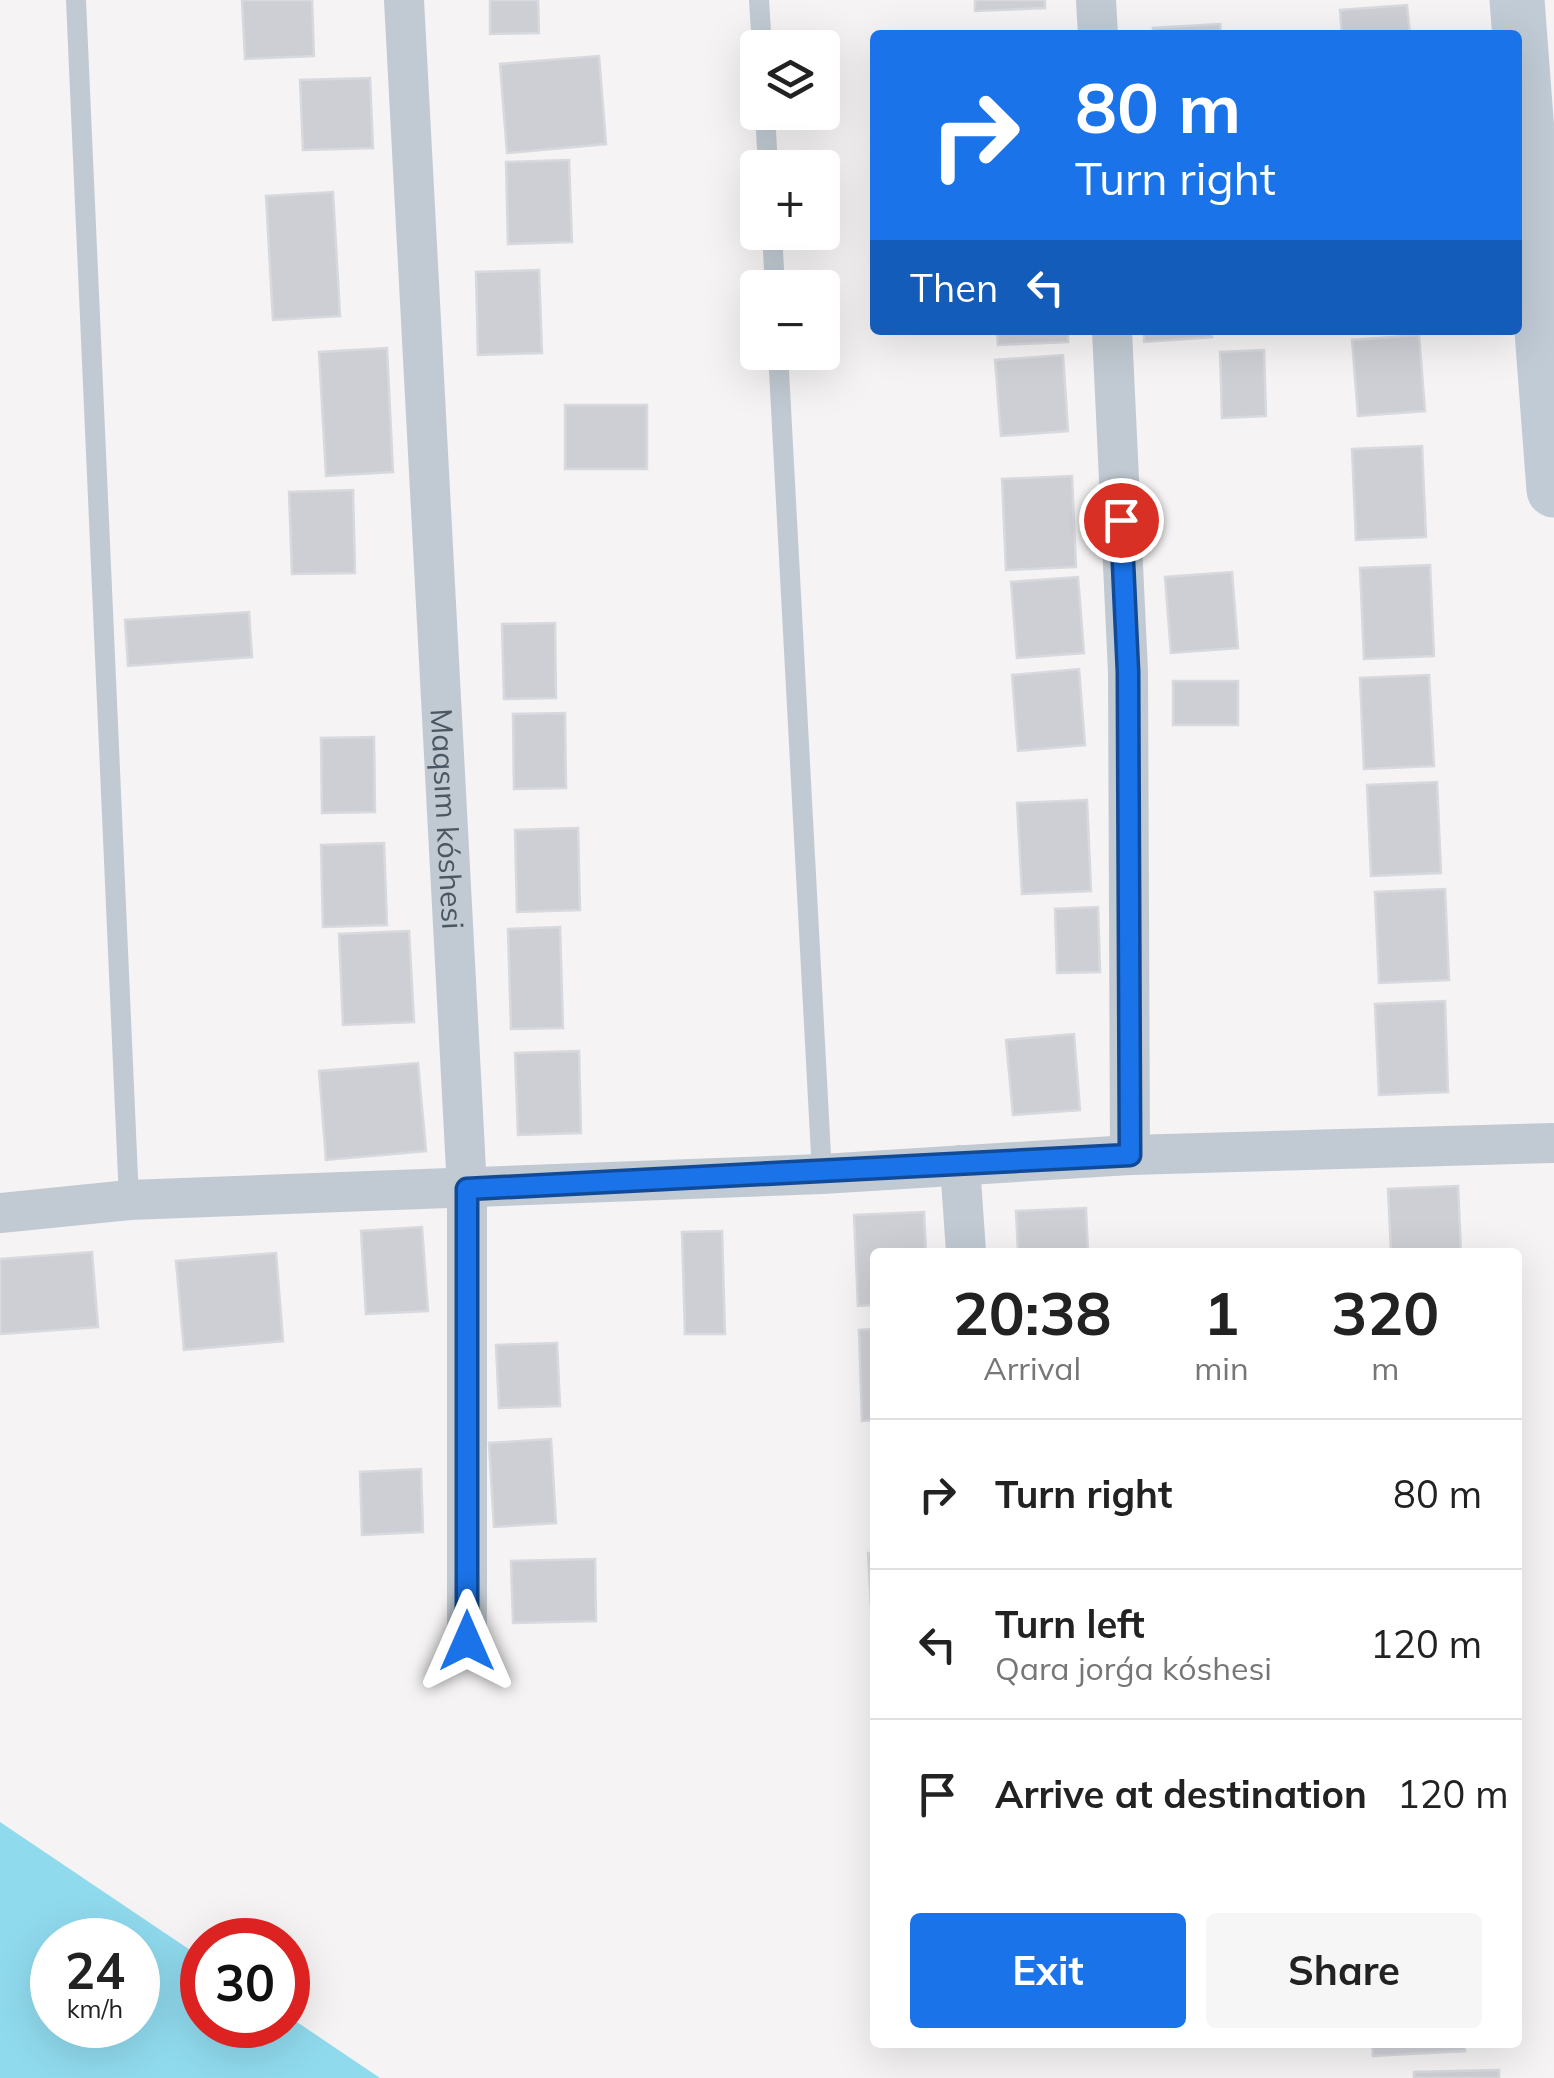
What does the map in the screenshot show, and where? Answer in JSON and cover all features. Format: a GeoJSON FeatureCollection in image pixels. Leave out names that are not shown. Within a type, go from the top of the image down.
{"type":"FeatureCollection","features":[{"type":"Feature","properties":{"kind":"main road"},"geometry":{"type":"LineString","coordinates":[[1517,0],[1540,116],[1554,490]]}},
{"type":"Feature","properties":{"kind":"street","name":"Maqsım kóshesi"},"geometry":{"type":"LineString","coordinates":[[404,0],[467,1189],[467,1641]]}},
{"type":"Feature","properties":{"kind":"street"},"geometry":{"type":"LineString","coordinates":[[1096,0],[1098,30]]}},
{"type":"Feature","properties":{"kind":"street"},"geometry":{"type":"LineString","coordinates":[[1112,335],[1128,672],[1130,1155]]}},
{"type":"Feature","properties":{"kind":"street"},"geometry":{"type":"LineString","coordinates":[[0,1213],[129,1200],[822,1174],[1130,1155],[1554,1142]]}},
{"type":"Feature","properties":{"kind":"street"},"geometry":{"type":"LineString","coordinates":[[960,1165],[966,1248]]}},
{"type":"Feature","properties":{"kind":"lane"},"geometry":{"type":"LineString","coordinates":[[76,0],[129,1200]]}},
{"type":"Feature","properties":{"kind":"lane"},"geometry":{"type":"LineString","coordinates":[[759,0],[761,30]]}},
{"type":"Feature","properties":{"kind":"lane"},"geometry":{"type":"LineString","coordinates":[[779,370],[822,1174]]}},
{"type":"Feature","properties":{"kind":"water"},"geometry":{"type":"Polygon","coordinates":[[[0,1822],[143,1918],[30,1918],[30,2048],[160,2048],[160,1930],[180,1943],[180,2048],[310,2048],[310,2031],[380,2078],[0,2078],[0,1822]]]}},
{"type":"Feature","properties":{"kind":"building"},"geometry":{"type":"Polygon","coordinates":[[[242,0],[312,0],[314,56],[245,59],[242,0]]]}},
{"type":"Feature","properties":{"kind":"building"},"geometry":{"type":"Polygon","coordinates":[[[490,0],[538,0],[539,33],[490,34],[490,0]]]}},
{"type":"Feature","properties":{"kind":"building"},"geometry":{"type":"Polygon","coordinates":[[[975,0],[1045,0],[1045,8],[975,11],[975,0]]]}},
{"type":"Feature","properties":{"kind":"building"},"geometry":{"type":"Polygon","coordinates":[[[1407,5],[1410,30],[1342,30],[1340,10],[1407,5]]]}},
{"type":"Feature","properties":{"kind":"building"},"geometry":{"type":"Polygon","coordinates":[[[1220,24],[1221,30],[1153,30],[1220,24]]]}},
{"type":"Feature","properties":{"kind":"building"},"geometry":{"type":"Polygon","coordinates":[[[599,56],[606,144],[507,153],[500,64],[599,56]]]}},
{"type":"Feature","properties":{"kind":"building"},"geometry":{"type":"Polygon","coordinates":[[[370,78],[373,148],[303,150],[300,80],[370,78]]]}},
{"type":"Feature","properties":{"kind":"building"},"geometry":{"type":"Polygon","coordinates":[[[569,160],[572,242],[508,244],[506,162],[569,160]]]}},
{"type":"Feature","properties":{"kind":"building"},"geometry":{"type":"Polygon","coordinates":[[[333,192],[340,316],[273,320],[266,196],[333,192]]]}},
{"type":"Feature","properties":{"kind":"building"},"geometry":{"type":"Polygon","coordinates":[[[539,270],[542,353],[478,355],[476,272],[539,270]]]}},
{"type":"Feature","properties":{"kind":"building"},"geometry":{"type":"Polygon","coordinates":[[[997,335],[1068,335],[1068,342],[998,345],[997,335]]]}},
{"type":"Feature","properties":{"kind":"building"},"geometry":{"type":"Polygon","coordinates":[[[1144,335],[1212,337],[1144,342],[1144,335]]]}},
{"type":"Feature","properties":{"kind":"building"},"geometry":{"type":"Polygon","coordinates":[[[1419,335],[1425,411],[1358,416],[1352,340],[1419,335]]]}},
{"type":"Feature","properties":{"kind":"building"},"geometry":{"type":"Polygon","coordinates":[[[387,348],[393,472],[326,476],[319,352],[387,348]]]}},
{"type":"Feature","properties":{"kind":"building"},"geometry":{"type":"Polygon","coordinates":[[[1264,350],[1266,416],[1222,418],[1220,352],[1264,350]]]}},
{"type":"Feature","properties":{"kind":"building"},"geometry":{"type":"Polygon","coordinates":[[[1063,355],[1068,431],[1001,436],[995,360],[1063,355]]]}},
{"type":"Feature","properties":{"kind":"building"},"geometry":{"type":"Polygon","coordinates":[[[565,405],[647,405],[647,469],[565,469],[565,405]]]}},
{"type":"Feature","properties":{"kind":"building"},"geometry":{"type":"Polygon","coordinates":[[[1422,446],[1426,537],[1356,540],[1352,449],[1422,446]]]}},
{"type":"Feature","properties":{"kind":"building"},"geometry":{"type":"Polygon","coordinates":[[[1072,476],[1076,567],[1006,570],[1002,479],[1072,476]]]}},
{"type":"Feature","properties":{"kind":"building"},"geometry":{"type":"Polygon","coordinates":[[[353,490],[355,573],[292,574],[289,492],[353,490]]]}},
{"type":"Feature","properties":{"kind":"building"},"geometry":{"type":"Polygon","coordinates":[[[1430,565],[1434,656],[1364,659],[1360,568],[1430,565]]]}},
{"type":"Feature","properties":{"kind":"building"},"geometry":{"type":"Polygon","coordinates":[[[1232,572],[1238,648],[1171,653],[1165,577],[1232,572]]]}},
{"type":"Feature","properties":{"kind":"building"},"geometry":{"type":"Polygon","coordinates":[[[1078,577],[1084,653],[1017,658],[1011,582],[1078,577]]]}},
{"type":"Feature","properties":{"kind":"building"},"geometry":{"type":"Polygon","coordinates":[[[249,612],[252,657],[128,666],[125,620],[249,612]]]}},
{"type":"Feature","properties":{"kind":"building"},"geometry":{"type":"Polygon","coordinates":[[[555,623],[556,698],[504,699],[502,624],[555,623]]]}},
{"type":"Feature","properties":{"kind":"building"},"geometry":{"type":"Polygon","coordinates":[[[1079,669],[1085,745],[1018,751],[1012,675],[1079,669]]]}},
{"type":"Feature","properties":{"kind":"building"},"geometry":{"type":"Polygon","coordinates":[[[1429,675],[1434,766],[1364,769],[1360,678],[1429,675]]]}},
{"type":"Feature","properties":{"kind":"building"},"geometry":{"type":"Polygon","coordinates":[[[1173,681],[1238,681],[1238,725],[1173,725],[1173,681]]]}},
{"type":"Feature","properties":{"kind":"building"},"geometry":{"type":"Polygon","coordinates":[[[565,713],[566,788],[514,789],[513,714],[565,713]]]}},
{"type":"Feature","properties":{"kind":"building"},"geometry":{"type":"Polygon","coordinates":[[[374,737],[375,812],[322,813],[321,738],[374,737]]]}},
{"type":"Feature","properties":{"kind":"building"},"geometry":{"type":"Polygon","coordinates":[[[1437,782],[1441,873],[1371,876],[1367,785],[1437,782]]]}},
{"type":"Feature","properties":{"kind":"building"},"geometry":{"type":"Polygon","coordinates":[[[1087,800],[1091,891],[1022,894],[1017,803],[1087,800]]]}},
{"type":"Feature","properties":{"kind":"building"},"geometry":{"type":"Polygon","coordinates":[[[578,828],[580,910],[517,912],[515,830],[578,828]]]}},
{"type":"Feature","properties":{"kind":"building"},"geometry":{"type":"Polygon","coordinates":[[[384,843],[387,925],[323,927],[321,845],[384,843]]]}},
{"type":"Feature","properties":{"kind":"building"},"geometry":{"type":"Polygon","coordinates":[[[1445,889],[1449,980],[1379,983],[1375,892],[1445,889]]]}},
{"type":"Feature","properties":{"kind":"building"},"geometry":{"type":"Polygon","coordinates":[[[1098,907],[1100,972],[1057,973],[1055,909],[1098,907]]]}},
{"type":"Feature","properties":{"kind":"building"},"geometry":{"type":"Polygon","coordinates":[[[560,927],[563,1028],[511,1029],[508,929],[560,927]]]}},
{"type":"Feature","properties":{"kind":"building"},"geometry":{"type":"Polygon","coordinates":[[[409,931],[414,1022],[343,1025],[339,934],[409,931]]]}},
{"type":"Feature","properties":{"kind":"building"},"geometry":{"type":"Polygon","coordinates":[[[1445,1001],[1448,1092],[1379,1095],[1375,1004],[1445,1001]]]}},
{"type":"Feature","properties":{"kind":"building"},"geometry":{"type":"Polygon","coordinates":[[[1074,1034],[1080,1110],[1013,1115],[1006,1040],[1074,1034]]]}},
{"type":"Feature","properties":{"kind":"building"},"geometry":{"type":"Polygon","coordinates":[[[579,1051],[581,1133],[518,1135],[515,1053],[579,1051]]]}},
{"type":"Feature","properties":{"kind":"building"},"geometry":{"type":"Polygon","coordinates":[[[418,1063],[426,1151],[326,1160],[319,1071],[418,1063]]]}},
{"type":"Feature","properties":{"kind":"building"},"geometry":{"type":"Polygon","coordinates":[[[1458,1186],[1461,1248],[1391,1248],[1388,1189],[1458,1186]]]}},
{"type":"Feature","properties":{"kind":"building"},"geometry":{"type":"Polygon","coordinates":[[[1086,1208],[1088,1248],[1018,1248],[1016,1211],[1086,1208]]]}},
{"type":"Feature","properties":{"kind":"building"},"geometry":{"type":"Polygon","coordinates":[[[924,1212],[926,1248],[870,1248],[870,1305],[858,1306],[854,1215],[924,1212]]]}},
{"type":"Feature","properties":{"kind":"building"},"geometry":{"type":"Polygon","coordinates":[[[422,1227],[428,1311],[366,1314],[361,1231],[422,1227]]]}},
{"type":"Feature","properties":{"kind":"building"},"geometry":{"type":"Polygon","coordinates":[[[722,1231],[725,1334],[685,1334],[682,1232],[722,1231]]]}},
{"type":"Feature","properties":{"kind":"building"},"geometry":{"type":"Polygon","coordinates":[[[92,1252],[98,1327],[0,1334],[0,1259],[92,1252]]]}},
{"type":"Feature","properties":{"kind":"building"},"geometry":{"type":"Polygon","coordinates":[[[276,1253],[283,1341],[184,1350],[176,1261],[276,1253]]]}},
{"type":"Feature","properties":{"kind":"building"},"geometry":{"type":"Polygon","coordinates":[[[870,1329],[870,1420],[862,1421],[859,1330],[870,1329]]]}},
{"type":"Feature","properties":{"kind":"building"},"geometry":{"type":"Polygon","coordinates":[[[557,1343],[560,1406],[499,1408],[496,1345],[557,1343]]]}},
{"type":"Feature","properties":{"kind":"building"},"geometry":{"type":"Polygon","coordinates":[[[551,1439],[556,1523],[494,1527],[489,1443],[551,1439]]]}},
{"type":"Feature","properties":{"kind":"building"},"geometry":{"type":"Polygon","coordinates":[[[421,1469],[423,1532],[362,1535],[360,1472],[421,1469]]]}},
{"type":"Feature","properties":{"kind":"building"},"geometry":{"type":"Polygon","coordinates":[[[595,1559],[596,1621],[513,1623],[511,1561],[595,1559]]]}},
{"type":"Feature","properties":{"kind":"building"},"geometry":{"type":"Polygon","coordinates":[[[1372,2048],[1465,2051],[1373,2056],[1372,2048]]]}},
{"type":"Feature","properties":{"kind":"building"},"geometry":{"type":"Polygon","coordinates":[[[1499,2070],[1499,2078],[1414,2078],[1414,2072],[1499,2070]]]}},
{"type":"Feature","properties":{"kind":"route"},"geometry":{"type":"LineString","coordinates":[[467,1641],[467,1189],[822,1174],[1130,1155],[1128,672],[1121,520]]}}]}
